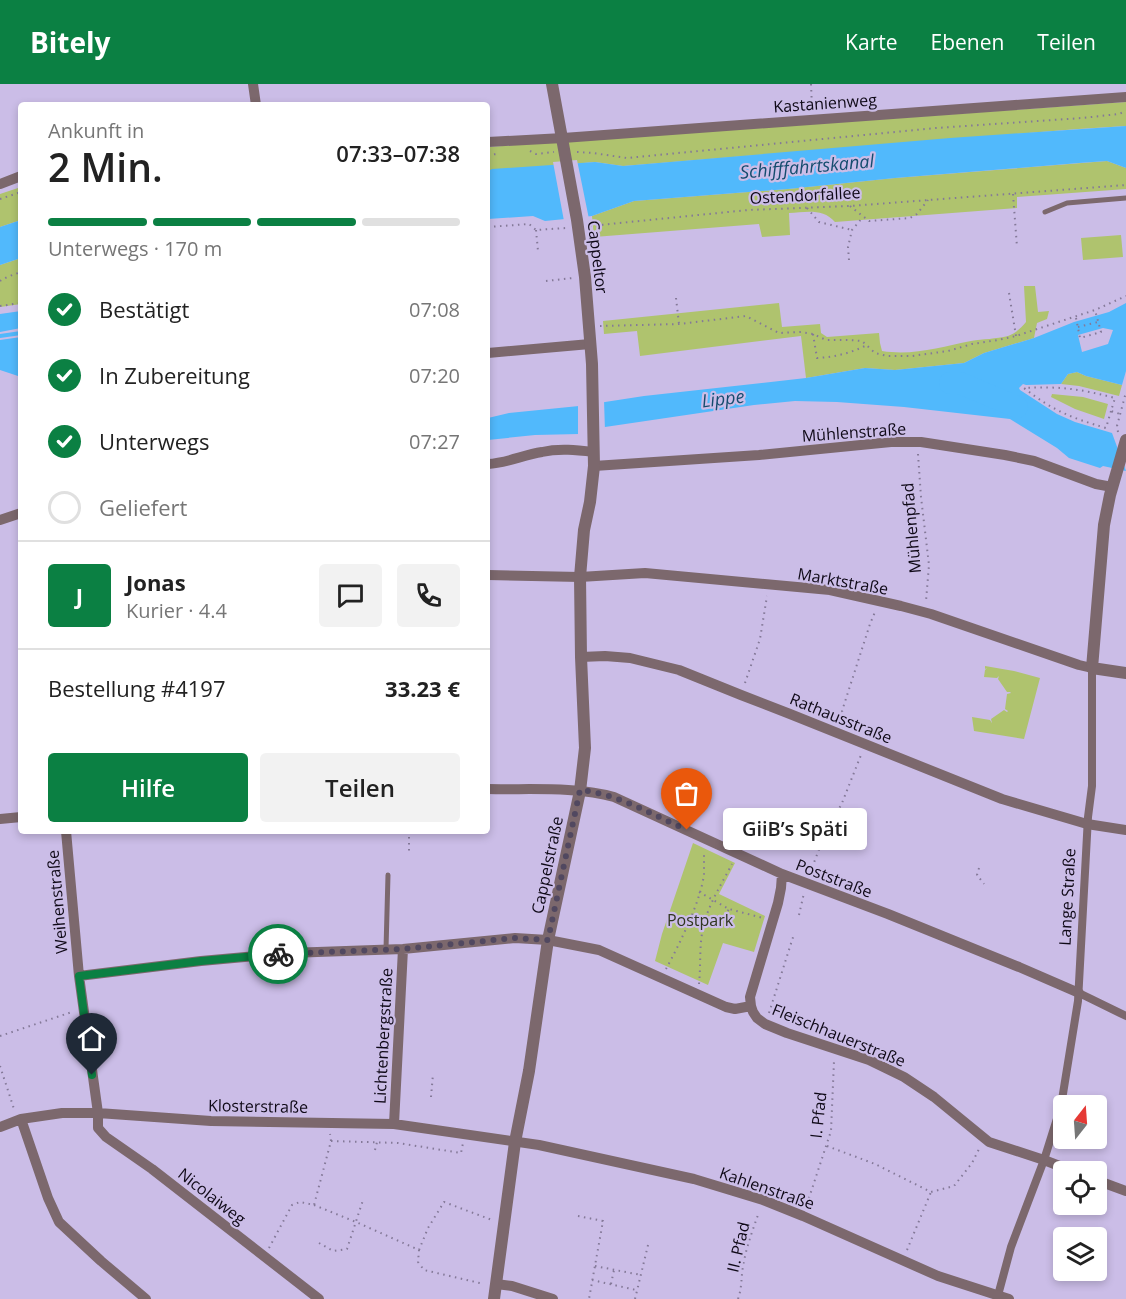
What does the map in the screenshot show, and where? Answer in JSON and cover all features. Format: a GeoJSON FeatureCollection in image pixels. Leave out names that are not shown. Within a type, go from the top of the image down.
{"type":"FeatureCollection","features":[{"type":"Feature","properties":{"kind":"street"},"geometry":{"type":"LineString","coordinates":[[253,84],[256,102]]}},
{"type":"Feature","properties":{"kind":"street","name":"Cappeltor"},"geometry":{"type":"LineString","coordinates":[[552,84],[578,223],[585,277],[593,436]]}},
{"type":"Feature","properties":{"kind":"street","name":"Kastanienweg"},"geometry":{"type":"LineString","coordinates":[[490,142],[1126,97]]}},
{"type":"Feature","properties":{"kind":"street"},"geometry":{"type":"LineString","coordinates":[[0,184],[18,177]]}},
{"type":"Feature","properties":{"kind":"street"},"geometry":{"type":"LineString","coordinates":[[490,353],[590,344]]}},
{"type":"Feature","properties":{"kind":"street","name":"Cappelstraße"},"geometry":{"type":"LineString","coordinates":[[495,1290],[515,1142],[529,1071],[548,940],[580,790],[585,748],[580,577],[584,530],[594,466],[593,436]]}},
{"type":"Feature","properties":{"kind":"street","name":"Lange Straße"},"geometry":{"type":"LineString","coordinates":[[998,1297],[1011,1247],[1044,1160],[1061,1106],[1079,993],[1087,824],[1092,786],[1092,668],[1104,525],[1122,438]]}},
{"type":"Feature","properties":{"kind":"street","name":"Mühlenstraße"},"geometry":{"type":"LineString","coordinates":[[594,466],[759,455],[891,442],[921,442],[1034,460],[1096,484],[1112,487]]}},
{"type":"Feature","properties":{"kind":"street"},"geometry":{"type":"LineString","coordinates":[[490,464],[502,463],[543,451],[594,452]]}},
{"type":"Feature","properties":{"kind":"street"},"geometry":{"type":"LineString","coordinates":[[0,520],[18,514]]}},
{"type":"Feature","properties":{"kind":"street","name":"Marktstraße"},"geometry":{"type":"LineString","coordinates":[[490,575],[580,577],[645,573],[830,590],[926,613],[1092,668]]}},
{"type":"Feature","properties":{"kind":"street","name":"Rathausstraße"},"geometry":{"type":"LineString","coordinates":[[581,657],[630,658],[679,670],[1002,799],[1087,824],[1126,830]]}},
{"type":"Feature","properties":{"kind":"street"},"geometry":{"type":"LineString","coordinates":[[1092,668],[1126,673]]}},
{"type":"Feature","properties":{"kind":"street","name":"Poststraße"},"geometry":{"type":"LineString","coordinates":[[490,789],[580,790],[600,793],[782,874],[899,918],[1079,993]]}},
{"type":"Feature","properties":{"kind":"street"},"geometry":{"type":"LineString","coordinates":[[0,819],[18,818]]}},
{"type":"Feature","properties":{"kind":"street","name":"Weihenstraße"},"geometry":{"type":"LineString","coordinates":[[66,834],[79,976],[98,1113]]}},
{"type":"Feature","properties":{"kind":"street"},"geometry":{"type":"LineString","coordinates":[[751,1006],[750,998],[781,888],[782,874]]}},
{"type":"Feature","properties":{"kind":"street","name":"Fleischhauerstraße"},"geometry":{"type":"LineString","coordinates":[[79,976],[289,953],[403,949],[515,938],[548,940],[599,950],[726,1007],[735,1009],[751,1006],[757,1018],[765,1024],[869,1060],[904,1077],[934,1097],[989,1142],[1053,1163]]}},
{"type":"Feature","properties":{"kind":"street","name":"Lichtenbergstraße"},"geometry":{"type":"LineString","coordinates":[[394,1124],[403,949]]}},
{"type":"Feature","properties":{"kind":"street"},"geometry":{"type":"LineString","coordinates":[[1079,993],[1126,1016]]}},
{"type":"Feature","properties":{"kind":"street","name":"Klosterstraße"},"geometry":{"type":"LineString","coordinates":[[0,1127],[19,1120],[62,1113],[98,1113],[211,1121],[394,1124],[515,1142]]}},
{"type":"Feature","properties":{"kind":"street","name":"Nicolaiweg"},"geometry":{"type":"LineString","coordinates":[[98,1113],[98,1128],[106,1137],[152,1169],[319,1299]]}},
{"type":"Feature","properties":{"kind":"street"},"geometry":{"type":"LineString","coordinates":[[19,1120],[59,1222],[146,1299]]}},
{"type":"Feature","properties":{"kind":"street","name":"Kahlenstraße"},"geometry":{"type":"LineString","coordinates":[[515,1142],[539,1145],[694,1179],[763,1200],[939,1276],[1010,1299]]}},
{"type":"Feature","properties":{"kind":"street"},"geometry":{"type":"LineString","coordinates":[[1107,1184],[1126,1191]]}},
{"type":"Feature","properties":{"kind":"street"},"geometry":{"type":"LineString","coordinates":[[495,1290],[512,1286],[553,1299]]}},
{"type":"Feature","properties":{"kind":"lane"},"geometry":{"type":"LineString","coordinates":[[1045,212],[1067,203],[1126,198]]}},
{"type":"Feature","properties":{"kind":"lane"},"geometry":{"type":"LineString","coordinates":[[386,949],[388,875]]}},
{"type":"Feature","properties":{"kind":"path"},"geometry":{"type":"LineString","coordinates":[[811,84],[813,119]]}},
{"type":"Feature","properties":{"kind":"path"},"geometry":{"type":"LineString","coordinates":[[529,151],[536,154],[566,156],[593,153],[627,158],[936,128],[1082,118],[1119,114],[1126,111]]}},
{"type":"Feature","properties":{"kind":"path"},"geometry":{"type":"LineString","coordinates":[[490,155],[502,153]]}},
{"type":"Feature","properties":{"kind":"path","name":"Ostendorfallee"},"geometry":{"type":"LineString","coordinates":[[490,227],[529,224],[536,230],[578,223],[748,210],[850,206],[1126,185]]}},
{"type":"Feature","properties":{"kind":"path"},"geometry":{"type":"LineString","coordinates":[[0,199],[18,193]]}},
{"type":"Feature","properties":{"kind":"path"},"geometry":{"type":"LineString","coordinates":[[1013,194],[1017,247]]}},
{"type":"Feature","properties":{"kind":"path"},"geometry":{"type":"LineString","coordinates":[[850,206],[869,221],[910,218],[917,214],[928,200]]}},
{"type":"Feature","properties":{"kind":"path"},"geometry":{"type":"LineString","coordinates":[[807,208],[819,222],[852,231]]}},
{"type":"Feature","properties":{"kind":"path"},"geometry":{"type":"LineString","coordinates":[[849,260],[848,247],[852,231],[863,217]]}},
{"type":"Feature","properties":{"kind":"path"},"geometry":{"type":"LineString","coordinates":[[536,230],[538,252]]}},
{"type":"Feature","properties":{"kind":"path"},"geometry":{"type":"LineString","coordinates":[[0,281],[18,273]]}},
{"type":"Feature","properties":{"kind":"path"},"geometry":{"type":"LineString","coordinates":[[546,281],[585,277]]}},
{"type":"Feature","properties":{"kind":"path"},"geometry":{"type":"LineString","coordinates":[[1009,293],[1016,336]]}},
{"type":"Feature","properties":{"kind":"path"},"geometry":{"type":"LineString","coordinates":[[589,327],[679,324],[746,316],[779,333],[801,332],[826,340],[862,341],[875,353],[887,356],[912,356],[948,351],[1016,336],[1095,312],[1126,296]]}},
{"type":"Feature","properties":{"kind":"path"},"geometry":{"type":"LineString","coordinates":[[676,298],[679,324]]}},
{"type":"Feature","properties":{"kind":"path"},"geometry":{"type":"LineString","coordinates":[[0,306],[18,303]]}},
{"type":"Feature","properties":{"kind":"path"},"geometry":{"type":"LineString","coordinates":[[1076,318],[1080,338],[1101,332],[1095,312]]}},
{"type":"Feature","properties":{"kind":"path"},"geometry":{"type":"LineString","coordinates":[[1078,327],[1098,322]]}},
{"type":"Feature","properties":{"kind":"path"},"geometry":{"type":"LineString","coordinates":[[813,334],[817,358],[835,357],[867,345]]}},
{"type":"Feature","properties":{"kind":"path"},"geometry":{"type":"LineString","coordinates":[[815,345],[822,338]]}},
{"type":"Feature","properties":{"kind":"path"},"geometry":{"type":"LineString","coordinates":[[1024,388],[1080,389],[1115,398],[1111,411],[1106,428],[1076,420],[1043,403],[1024,388]]}},
{"type":"Feature","properties":{"kind":"path"},"geometry":{"type":"LineString","coordinates":[[1122,438],[1117,426],[1126,392]]}},
{"type":"Feature","properties":{"kind":"path"},"geometry":{"type":"LineString","coordinates":[[1111,411],[1120,414]]}},
{"type":"Feature","properties":{"kind":"path","name":"Mühlenpfad"},"geometry":{"type":"LineString","coordinates":[[921,442],[918,456],[929,565],[926,613]]}},
{"type":"Feature","properties":{"kind":"path"},"geometry":{"type":"LineString","coordinates":[[741,696],[760,639],[769,584]]}},
{"type":"Feature","properties":{"kind":"path"},"geometry":{"type":"LineString","coordinates":[[842,735],[846,719],[842,711],[870,624],[881,602]]}},
{"type":"Feature","properties":{"kind":"path"},"geometry":{"type":"LineString","coordinates":[[800,915],[806,883],[823,839],[842,803],[865,744]]}},
{"type":"Feature","properties":{"kind":"path"},"geometry":{"type":"LineString","coordinates":[[674,778],[681,769]]}},
{"type":"Feature","properties":{"kind":"path"},"geometry":{"type":"LineString","coordinates":[[409,834],[409,851]]}},
{"type":"Feature","properties":{"kind":"path"},"geometry":{"type":"LineString","coordinates":[[662,977],[690,920],[699,892],[704,875],[706,839]]}},
{"type":"Feature","properties":{"kind":"path"},"geometry":{"type":"LineString","coordinates":[[698,994],[704,924],[737,853]]}},
{"type":"Feature","properties":{"kind":"path"},"geometry":{"type":"LineString","coordinates":[[979,868],[977,875],[984,884]]}},
{"type":"Feature","properties":{"kind":"path"},"geometry":{"type":"LineString","coordinates":[[699,892],[729,909],[772,921]]}},
{"type":"Feature","properties":{"kind":"path"},"geometry":{"type":"LineString","coordinates":[[704,924],[721,922],[729,909]]}},
{"type":"Feature","properties":{"kind":"path"},"geometry":{"type":"LineString","coordinates":[[690,920],[706,919]]}},
{"type":"Feature","properties":{"kind":"path"},"geometry":{"type":"LineString","coordinates":[[765,1024],[794,934]]}},
{"type":"Feature","properties":{"kind":"path"},"geometry":{"type":"LineString","coordinates":[[0,1036],[83,1009]]}},
{"type":"Feature","properties":{"kind":"path","name":"I. Pfad"},"geometry":{"type":"LineString","coordinates":[[803,1216],[831,1131],[834,1048]]}},
{"type":"Feature","properties":{"kind":"path"},"geometry":{"type":"LineString","coordinates":[[0,1066],[19,1120]]}},
{"type":"Feature","properties":{"kind":"path"},"geometry":{"type":"LineString","coordinates":[[431,1096],[433,1074]]}},
{"type":"Feature","properties":{"kind":"path"},"geometry":{"type":"LineString","coordinates":[[314,1205],[331,1141],[330,1122]]}},
{"type":"Feature","properties":{"kind":"path"},"geometry":{"type":"LineString","coordinates":[[331,1141],[398,1143],[461,1154],[465,1133]]}},
{"type":"Feature","properties":{"kind":"path"},"geometry":{"type":"LineString","coordinates":[[827,1146],[875,1164],[931,1192],[954,1186],[972,1163],[985,1139]]}},
{"type":"Feature","properties":{"kind":"path"},"geometry":{"type":"LineString","coordinates":[[375,1150],[377,1142]]}},
{"type":"Feature","properties":{"kind":"path"},"geometry":{"type":"LineString","coordinates":[[902,1261],[931,1192]]}},
{"type":"Feature","properties":{"kind":"path"},"geometry":{"type":"LineString","coordinates":[[319,1243],[333,1251],[347,1249],[363,1200]]}},
{"type":"Feature","properties":{"kind":"path","name":"II. Pfad"},"geometry":{"type":"LineString","coordinates":[[738,1299],[748,1245],[763,1200]]}},
{"type":"Feature","properties":{"kind":"path"},"geometry":{"type":"LineString","coordinates":[[265,1256],[292,1205],[300,1202],[314,1205],[356,1222],[418,1250]]}},
{"type":"Feature","properties":{"kind":"path"},"geometry":{"type":"LineString","coordinates":[[495,1290],[423,1270],[418,1262],[418,1250],[444,1202],[504,1224]]}},
{"type":"Feature","properties":{"kind":"path"},"geometry":{"type":"LineString","coordinates":[[578,1216],[603,1221],[589,1299]]}},
{"type":"Feature","properties":{"kind":"path"},"geometry":{"type":"LineString","coordinates":[[635,1299],[649,1241]]}},
{"type":"Feature","properties":{"kind":"path"},"geometry":{"type":"LineString","coordinates":[[595,1266],[641,1275]]}},
{"type":"Feature","properties":{"kind":"path"},"geometry":{"type":"LineString","coordinates":[[611,1284],[614,1270]]}},
{"type":"Feature","properties":{"kind":"path"},"geometry":{"type":"LineString","coordinates":[[592,1280],[637,1290]]}},
{"type":"Feature","properties":{"kind":"green space"},"geometry":{"type":"Polygon","coordinates":[[[1126,102],[1126,126],[623,166],[595,162],[490,171],[490,147],[1126,102]]]}},
{"type":"Feature","properties":{"kind":"green space"},"geometry":{"type":"Polygon","coordinates":[[[1107,161],[1126,168],[1126,189],[1017,197],[1017,208],[835,222],[820,213],[789,213],[790,235],[762,237],[759,224],[594,237],[592,216],[634,201],[1107,161]]]}},
{"type":"Feature","properties":{"kind":"green space"},"geometry":{"type":"Polygon","coordinates":[[[18,188],[18,221],[0,227],[0,194],[18,188]]]}},
{"type":"Feature","properties":{"kind":"green space"},"geometry":{"type":"Polygon","coordinates":[[[1121,235],[1123,257],[1083,260],[1081,238],[1121,235]]]}},
{"type":"Feature","properties":{"kind":"green space"},"geometry":{"type":"Polygon","coordinates":[[[18,259],[18,304],[0,307],[0,265],[18,259]]]}},
{"type":"Feature","properties":{"kind":"green space"},"geometry":{"type":"Polygon","coordinates":[[[1024,286],[1035,286],[1038,312],[1049,311],[1047,319],[1037,323],[1034,338],[984,353],[964,363],[895,370],[865,368],[806,378],[801,336],[640,356],[637,331],[604,334],[603,321],[779,303],[782,327],[820,324],[821,333],[827,337],[879,333],[882,351],[916,352],[1003,337],[1013,333],[1026,322],[1024,286]]]}},
{"type":"Feature","properties":{"kind":"green space"},"geometry":{"type":"Polygon","coordinates":[[[1077,372],[1122,385],[1119,396],[1061,384],[1068,374],[1077,372]]]}},
{"type":"Feature","properties":{"kind":"green space"},"geometry":{"type":"Polygon","coordinates":[[[1052,394],[1083,397],[1108,404],[1104,419],[1075,409],[1051,397],[1052,394]]]}},
{"type":"Feature","properties":{"kind":"green space"},"geometry":{"type":"Polygon","coordinates":[[[985,666],[1040,678],[1024,739],[974,731],[972,717],[990,720],[992,723],[991,719],[1004,710],[1008,711],[1005,709],[1007,694],[1011,693],[1007,692],[998,679],[999,676],[997,678],[984,677],[987,668],[985,669],[985,666]]]}},
{"type":"Feature","properties":{"kind":"green space","name":"Postpark"},"geometry":{"type":"Polygon","coordinates":[[[693,843],[735,863],[719,894],[765,916],[754,952],[723,943],[708,985],[655,961],[693,843]]]}},
{"type":"Feature","properties":{"kind":"water","name":"Schifffahrtskanal"},"geometry":{"type":"Polygon","coordinates":[[[1126,126],[1126,168],[1107,161],[1079,163],[634,201],[592,216],[545,221],[533,216],[490,219],[490,170],[492,169],[595,162],[623,166],[950,138],[1126,126]]]}},
{"type":"Feature","properties":{"kind":"water"},"geometry":{"type":"Polygon","coordinates":[[[18,221],[18,259],[0,265],[0,227],[18,221]]]}},
{"type":"Feature","properties":{"kind":"water"},"geometry":{"type":"Polygon","coordinates":[[[1126,303],[1126,371],[1122,385],[1077,372],[1068,374],[1061,384],[1023,384],[1019,388],[1057,414],[1112,433],[1126,471],[1103,466],[1100,468],[1069,458],[1010,419],[837,402],[795,401],[754,405],[605,427],[579,434],[535,435],[490,440],[490,418],[509,413],[806,378],[865,368],[895,370],[964,363],[984,353],[1034,338],[1074,322],[1109,312],[1126,303]],[[1103,328],[1078,335],[1082,352],[1108,344],[1113,330],[1103,328]]]}},
{"type":"Feature","properties":{"kind":"water"},"geometry":{"type":"Polygon","coordinates":[[[18,311],[18,329],[0,332],[0,314],[18,311]]]}},
{"type":"Feature","properties":{"kind":"water"},"geometry":{"type":"Polygon","coordinates":[[[18,337],[18,376],[0,370],[0,340],[18,337]]]}},
{"type":"Feature","properties":{"kind":"pier"},"geometry":{"type":"Polygon","coordinates":[[[577,160],[589,219],[564,221],[553,162],[577,160]]]}},
{"type":"Feature","properties":{"kind":"pier"},"geometry":{"type":"Polygon","coordinates":[[[604,400],[605,431],[578,437],[578,403],[604,400]]]}},
{"type":"Feature","properties":{"kind":"waterway"},"geometry":{"type":"LineString","coordinates":[[0,336],[18,333]]}},
{"type":"Feature","properties":{"kind":"waterway","name":"Lippe"},"geometry":{"type":"LineString","coordinates":[[950,383],[960,383],[1017,407]]}},
{"type":"Feature","properties":{"kind":"way so far"},"geometry":{"type":"LineString","coordinates":[[278,954],[403,949],[515,938],[548,940],[580,790],[614,798],[687,830]]}},
{"type":"Feature","properties":{"kind":"place","name":"GiiB’s Späti"},"geometry":{"type":"Point","coordinates":[687,830]}},
{"type":"Feature","properties":{"kind":"route"},"geometry":{"type":"LineString","coordinates":[[92,1075],[79,976],[278,954]]}}]}
